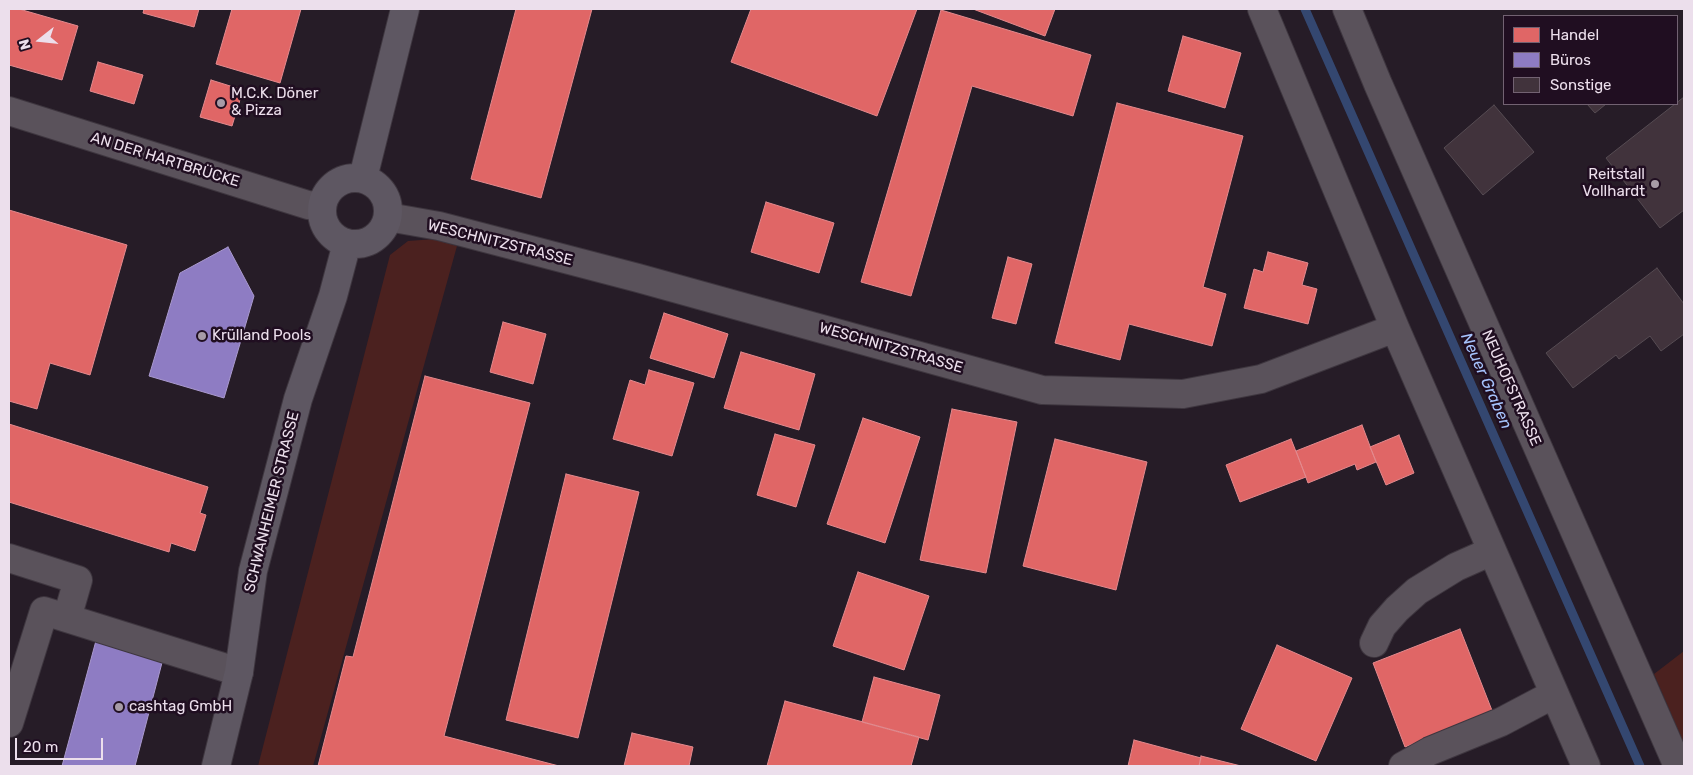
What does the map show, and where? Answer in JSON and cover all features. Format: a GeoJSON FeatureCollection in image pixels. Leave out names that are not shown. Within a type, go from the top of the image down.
{"type":"FeatureCollection","features":[{"type":"Feature","properties":{"kind":"main road"},"geometry":{"type":"LineString","coordinates":[[362,178],[405,9]]}},
{"type":"Feature","properties":{"kind":"main road"},"geometry":{"type":"LineString","coordinates":[[362,178],[371,182],[381,191],[387,203],[388,217],[383,229],[373,239],[360,244],[346,243],[330,232],[323,220],[322,206],[326,194],[335,185],[346,179],[362,178]]}},
{"type":"Feature","properties":{"kind":"main road","name":"SCHWANHEIMER STRASSE"},"geometry":{"type":"LineString","coordinates":[[216,766],[239,672],[252,571],[298,400],[332,296],[346,243]]}},
{"type":"Feature","properties":{"kind":"street"},"geometry":{"type":"LineString","coordinates":[[1262,9],[1395,328],[1586,766]]}},
{"type":"Feature","properties":{"kind":"street","name":"NEUHOFSTRASSE"},"geometry":{"type":"LineString","coordinates":[[1347,9],[1382,93],[1678,766]]}},
{"type":"Feature","properties":{"kind":"street","name":"AN DER HARTBRÜCKE"},"geometry":{"type":"LineString","coordinates":[[9,112],[308,205],[322,206]]}},
{"type":"Feature","properties":{"kind":"street","name":"WESCHNITZSTRASSE"},"geometry":{"type":"LineString","coordinates":[[388,217],[439,226],[638,278],[1042,390],[1182,394],[1261,379],[1395,328]]}},
{"type":"Feature","properties":{"kind":"street"},"geometry":{"type":"LineString","coordinates":[[1374,643],[1382,626],[1417,591],[1456,567],[1492,551]]}},
{"type":"Feature","properties":{"kind":"street"},"geometry":{"type":"LineString","coordinates":[[9,558],[78,580],[67,618]]}},
{"type":"Feature","properties":{"kind":"street"},"geometry":{"type":"LineString","coordinates":[[9,723],[44,611],[239,672]]}},
{"type":"Feature","properties":{"kind":"street"},"geometry":{"type":"LineString","coordinates":[[1403,766],[1430,751],[1500,722],[1554,694]]}},
{"type":"Feature","properties":{"kind":"shaded area"},"geometry":{"type":"Polygon","coordinates":[[[435,239],[457,246],[313,766],[258,766],[390,255],[408,241],[435,239]]]}},
{"type":"Feature","properties":{"kind":"shaded area"},"geometry":{"type":"Polygon","coordinates":[[[1684,651],[1684,744],[1654,674],[1684,651]]]}},
{"type":"Feature","properties":{"kind":"building: Handel"},"geometry":{"type":"Polygon","coordinates":[[[9,9],[19,9],[78,26],[62,80],[9,65],[9,9]]]}},
{"type":"Feature","properties":{"kind":"building: Handel"},"geometry":{"type":"Polygon","coordinates":[[[144,9],[199,9],[194,27],[143,13],[144,9]]]}},
{"type":"Feature","properties":{"kind":"building: Handel"},"geometry":{"type":"Polygon","coordinates":[[[232,9],[301,9],[280,83],[216,64],[232,9]]]}},
{"type":"Feature","properties":{"kind":"building: Handel"},"geometry":{"type":"Polygon","coordinates":[[[516,9],[592,9],[541,198],[471,179],[516,9]]]}},
{"type":"Feature","properties":{"kind":"building: Handel"},"geometry":{"type":"Polygon","coordinates":[[[751,9],[917,9],[877,116],[731,62],[751,9]]]}},
{"type":"Feature","properties":{"kind":"building: Handel"},"geometry":{"type":"Polygon","coordinates":[[[973,9],[1055,9],[1045,36],[973,9]]]}},
{"type":"Feature","properties":{"kind":"building: Handel"},"geometry":{"type":"Polygon","coordinates":[[[941,10],[1091,55],[1073,116],[972,86],[911,296],[861,282],[941,10]]]}},
{"type":"Feature","properties":{"kind":"building: Handel"},"geometry":{"type":"Polygon","coordinates":[[[1183,36],[1241,53],[1225,108],[1168,91],[1183,36]]]}},
{"type":"Feature","properties":{"kind":"building: Handel"},"geometry":{"type":"Polygon","coordinates":[[[98,62],[143,75],[134,104],[90,91],[98,62]]]}},
{"type":"Feature","properties":{"kind":"building: Handel","name":"M.C.K. Döner & Pizza"},"geometry":{"type":"Polygon","coordinates":[[[211,80],[243,90],[232,126],[200,117],[211,80]]]}},
{"type":"Feature","properties":{"kind":"building: Handel"},"geometry":{"type":"Polygon","coordinates":[[[1117,103],[1243,136],[1203,287],[1226,294],[1212,346],[1129,324],[1120,360],[1055,343],[1117,103]]]}},
{"type":"Feature","properties":{"kind":"building: Handel"},"geometry":{"type":"Polygon","coordinates":[[[766,202],[834,223],[819,273],[751,252],[766,202]]]}},
{"type":"Feature","properties":{"kind":"building: Handel"},"geometry":{"type":"Polygon","coordinates":[[[9,210],[127,245],[90,375],[50,363],[37,409],[9,401],[9,210]]]}},
{"type":"Feature","properties":{"kind":"building: Handel"},"geometry":{"type":"Polygon","coordinates":[[[1268,252],[1308,263],[1302,285],[1317,289],[1308,324],[1244,308],[1254,269],[1263,272],[1268,252]]]}},
{"type":"Feature","properties":{"kind":"building: Handel"},"geometry":{"type":"Polygon","coordinates":[[[1008,257],[1032,264],[1016,324],[992,318],[1008,257]]]}},
{"type":"Feature","properties":{"kind":"building: Handel"},"geometry":{"type":"Polygon","coordinates":[[[664,313],[728,334],[714,378],[650,358],[664,313]]]}},
{"type":"Feature","properties":{"kind":"building: Handel"},"geometry":{"type":"Polygon","coordinates":[[[503,322],[546,334],[533,384],[490,372],[503,322]]]}},
{"type":"Feature","properties":{"kind":"building: Handel"},"geometry":{"type":"Polygon","coordinates":[[[741,352],[815,374],[799,430],[724,408],[741,352]]]}},
{"type":"Feature","properties":{"kind":"building: Handel"},"geometry":{"type":"Polygon","coordinates":[[[649,370],[694,383],[672,456],[613,439],[630,380],[645,385],[649,370]]]}},
{"type":"Feature","properties":{"kind":"building: Handel"},"geometry":{"type":"Polygon","coordinates":[[[425,376],[530,403],[444,736],[559,766],[318,766],[346,656],[353,657],[425,376]]]}},
{"type":"Feature","properties":{"kind":"building: Handel"},"geometry":{"type":"Polygon","coordinates":[[[952,409],[1017,422],[986,573],[920,560],[952,409]]]}},
{"type":"Feature","properties":{"kind":"building: Handel"},"geometry":{"type":"Polygon","coordinates":[[[863,418],[920,437],[885,543],[827,524],[863,418]]]}},
{"type":"Feature","properties":{"kind":"building: Handel"},"geometry":{"type":"Polygon","coordinates":[[[9,424],[208,487],[200,513],[206,515],[195,551],[171,543],[169,552],[9,502],[9,424]]]}},
{"type":"Feature","properties":{"kind":"building: Handel"},"geometry":{"type":"Polygon","coordinates":[[[1362,425],[1376,462],[1357,470],[1355,464],[1308,483],[1296,451],[1362,425]]]}},
{"type":"Feature","properties":{"kind":"building: Handel"},"geometry":{"type":"Polygon","coordinates":[[[775,434],[815,445],[796,507],[757,495],[775,434]]]}},
{"type":"Feature","properties":{"kind":"building: Handel"},"geometry":{"type":"Polygon","coordinates":[[[1399,435],[1414,473],[1386,485],[1370,447],[1399,435]]]}},
{"type":"Feature","properties":{"kind":"building: Handel"},"geometry":{"type":"Polygon","coordinates":[[[1055,439],[1147,462],[1116,590],[1023,566],[1055,439]]]}},
{"type":"Feature","properties":{"kind":"building: Handel"},"geometry":{"type":"Polygon","coordinates":[[[1291,439],[1306,477],[1240,502],[1226,465],[1291,439]]]}},
{"type":"Feature","properties":{"kind":"building: Handel"},"geometry":{"type":"Polygon","coordinates":[[[566,474],[639,492],[578,738],[506,720],[566,474]]]}},
{"type":"Feature","properties":{"kind":"building: Handel"},"geometry":{"type":"Polygon","coordinates":[[[858,572],[929,596],[904,670],[833,646],[858,572]]]}},
{"type":"Feature","properties":{"kind":"building: Handel"},"geometry":{"type":"Polygon","coordinates":[[[1460,629],[1493,713],[1405,747],[1373,663],[1460,629]]]}},
{"type":"Feature","properties":{"kind":"building: Handel"},"geometry":{"type":"Polygon","coordinates":[[[1277,645],[1352,678],[1316,761],[1241,729],[1277,645]]]}},
{"type":"Feature","properties":{"kind":"building: Handel"},"geometry":{"type":"Polygon","coordinates":[[[874,677],[940,695],[928,740],[862,722],[874,677]]]}},
{"type":"Feature","properties":{"kind":"building: Handel"},"geometry":{"type":"Polygon","coordinates":[[[785,701],[919,737],[911,766],[767,766],[785,701]]]}},
{"type":"Feature","properties":{"kind":"building: Handel"},"geometry":{"type":"Polygon","coordinates":[[[632,733],[693,747],[689,766],[624,766],[632,733]]]}},
{"type":"Feature","properties":{"kind":"building: Handel"},"geometry":{"type":"Polygon","coordinates":[[[1134,740],[1201,758],[1199,766],[1128,766],[1134,740]]]}},
{"type":"Feature","properties":{"kind":"building: Handel"},"geometry":{"type":"Polygon","coordinates":[[[1201,756],[1241,766],[1199,766],[1201,756]]]}},
{"type":"Feature","properties":{"kind":"building: Büros","name":"Krülland Pools"},"geometry":{"type":"Polygon","coordinates":[[[228,247],[254,296],[224,398],[149,376],[180,273],[228,247]]]}},
{"type":"Feature","properties":{"kind":"building: Büros"},"geometry":{"type":"Polygon","coordinates":[[[97,637],[164,655],[135,766],[62,766],[97,637]]]}},
{"type":"Feature","properties":{"kind":"building: Sonstige","name":"Reitstall Vollhardt"},"geometry":{"type":"Polygon","coordinates":[[[1684,97],[1684,210],[1660,228],[1606,158],[1674,105],[1678,105],[1678,102],[1684,97]]]}},
{"type":"Feature","properties":{"kind":"building: Sonstige"},"geometry":{"type":"Polygon","coordinates":[[[1494,105],[1534,152],[1483,195],[1444,148],[1494,105]]]}},
{"type":"Feature","properties":{"kind":"building: Sonstige"},"geometry":{"type":"Polygon","coordinates":[[[1588,105],[1605,105],[1595,113],[1588,105]]]}},
{"type":"Feature","properties":{"kind":"building: Sonstige"},"geometry":{"type":"Polygon","coordinates":[[[1657,268],[1684,304],[1684,334],[1661,351],[1650,336],[1619,359],[1616,355],[1573,388],[1546,353],[1657,268]]]}},
{"type":"Feature","properties":{"kind":"waterway","name":"Neuer Graben"},"geometry":{"type":"LineString","coordinates":[[1305,9],[1640,766]]}},
{"type":"Feature","properties":{"kind":"place","name":"M.C.K. Döner & Pizza"},"geometry":{"type":"Point","coordinates":[221,103]}},
{"type":"Feature","properties":{"kind":"place","name":"Reitstall Vollhardt"},"geometry":{"type":"Point","coordinates":[1655,184]}},
{"type":"Feature","properties":{"kind":"place","name":"Krülland Pools"},"geometry":{"type":"Point","coordinates":[202,336]}},
{"type":"Feature","properties":{"kind":"place","name":"cashtag GmbH"},"geometry":{"type":"Point","coordinates":[119,707]}}]}
